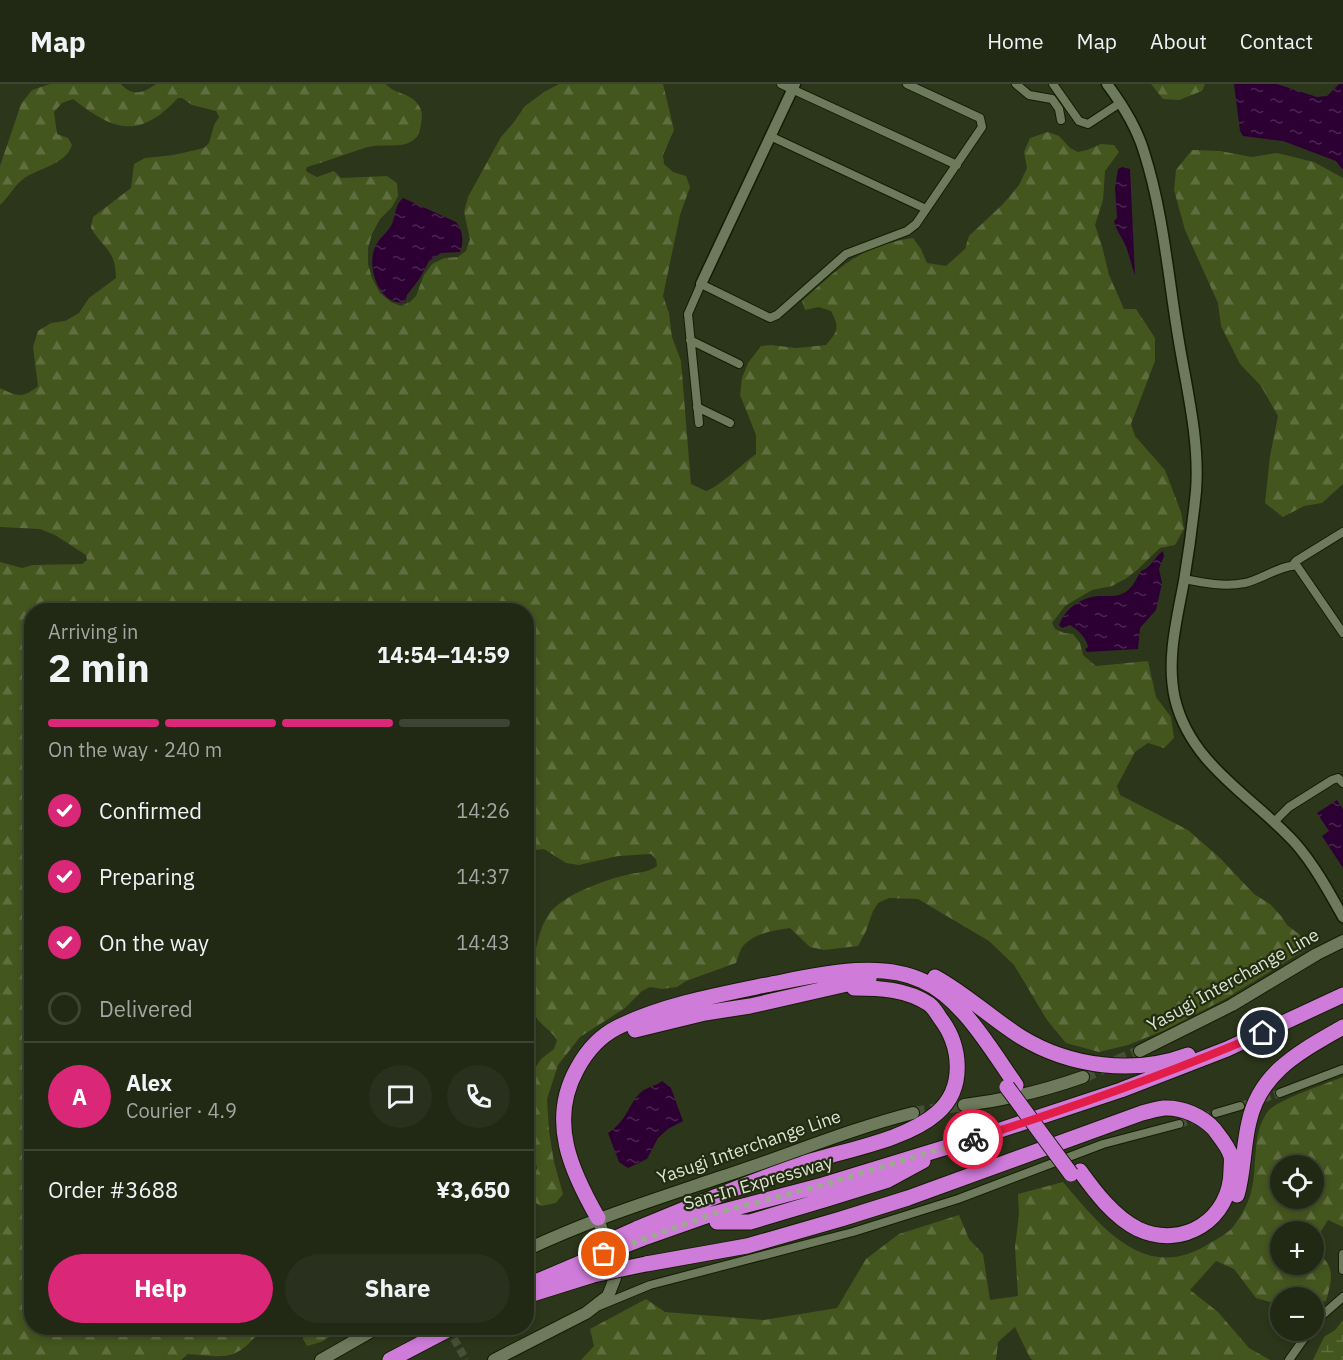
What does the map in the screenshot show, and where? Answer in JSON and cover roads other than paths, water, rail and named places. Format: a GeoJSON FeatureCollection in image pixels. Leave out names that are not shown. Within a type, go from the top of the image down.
{"type":"FeatureCollection","features":[{"type":"Feature","properties":{"kind":"highway"},"geometry":{"type":"LineString","coordinates":[[598,1218],[569,1158],[563,1130],[564,1105],[569,1083],[581,1060],[599,1039],[616,1028],[701,999],[788,981],[864,961],[895,962],[927,972],[950,985],[1021,1036],[1050,1052],[1080,1061],[1103,1065],[1143,1065],[1180,1058],[1206,1048],[1227,1048]]}},
{"type":"Feature","properties":{"kind":"highway"},"geometry":{"type":"LineString","coordinates":[[788,981],[864,970],[892,971],[923,980],[945,994],[963,1013],[1096,1205],[1130,1233],[1147,1241],[1167,1244],[1190,1242],[1220,1223],[1234,1204],[1240,1183],[1249,1122],[1257,1098],[1268,1081],[1287,1061],[1343,1027]]}},
{"type":"Feature","properties":{"kind":"highway"},"geometry":{"type":"LineString","coordinates":[[598,1218],[596,1196],[576,1149],[571,1130],[571,1106],[577,1083],[588,1064],[605,1046],[619,1036],[641,1028],[872,978],[897,980],[920,988],[939,1000],[1012,1086]]}},
{"type":"Feature","properties":{"kind":"highway"},"geometry":{"type":"LineString","coordinates":[[534,1290],[640,1237],[801,1164],[903,1133],[921,1125],[939,1111],[951,1095],[958,1074],[957,1050],[950,1030],[931,1005],[893,990],[873,988],[846,988],[796,996]]}},
{"type":"Feature","properties":{"kind":"highway"},"geometry":{"type":"LineString","coordinates":[[715,1218],[750,1222],[888,1180],[936,1151],[1121,1090],[1227,1048],[1343,995]]}},
{"type":"Feature","properties":{"kind":"highway"},"geometry":{"type":"LineString","coordinates":[[534,1281],[587,1264],[646,1264],[747,1246],[919,1194],[1153,1110],[1165,1108],[1188,1112],[1207,1122],[1222,1139],[1231,1156],[1231,1183],[1222,1207],[1204,1225],[1184,1234],[1160,1236],[1137,1228],[1115,1213],[1075,1172]]}},
{"type":"Feature","properties":{"kind":"highway","name":"San-In Expressway"},"geometry":{"type":"LineString","coordinates":[[640,1237],[715,1218],[738,1203],[883,1160],[936,1151]]}},
{"type":"Feature","properties":{"kind":"highway"},"geometry":{"type":"LineString","coordinates":[[381,1360],[429,1335]]}},
{"type":"Feature","properties":{"kind":"highway"},"geometry":{"type":"LineString","coordinates":[[390,1360],[438,1335]]}},
{"type":"Feature","properties":{"kind":"main road","name":"Yasugi Interchange Line"},"geometry":{"type":"LineString","coordinates":[[1140,1051],[1232,1005],[1343,940]]}},
{"type":"Feature","properties":{"kind":"main road"},"geometry":{"type":"LineString","coordinates":[[964,1105],[1002,1101],[1044,1091],[1083,1077]]}},
{"type":"Feature","properties":{"kind":"main road","name":"Yasugi Interchange Line"},"geometry":{"type":"LineString","coordinates":[[534,1246],[598,1218],[870,1124],[913,1113]]}},
{"type":"Feature","properties":{"kind":"main road"},"geometry":{"type":"LineString","coordinates":[[494,1360],[598,1306],[608,1296],[615,1278],[614,1264],[598,1218]]}},
{"type":"Feature","properties":{"kind":"main road"},"geometry":{"type":"LineString","coordinates":[[321,1360],[365,1335]]}},
{"type":"Feature","properties":{"kind":"street"},"geometry":{"type":"LineString","coordinates":[[781,84],[794,86],[957,165]]}},
{"type":"Feature","properties":{"kind":"street"},"geometry":{"type":"LineString","coordinates":[[701,284],[770,318],[777,315],[846,254],[907,231],[916,224],[982,127],[980,118],[907,84]]}},
{"type":"Feature","properties":{"kind":"street"},"geometry":{"type":"LineString","coordinates":[[1017,84],[1029,95],[1052,99],[1059,109],[1061,120]]}},
{"type":"Feature","properties":{"kind":"street"},"geometry":{"type":"LineString","coordinates":[[1053,84],[1079,121],[1088,124],[1120,103]]}},
{"type":"Feature","properties":{"kind":"street"},"geometry":{"type":"LineString","coordinates":[[1107,84],[1120,103],[1144,150],[1164,243],[1193,434],[1196,487],[1172,656],[1174,693],[1182,719],[1199,751],[1217,772],[1297,845],[1313,865],[1343,917]]}},
{"type":"Feature","properties":{"kind":"street"},"geometry":{"type":"LineString","coordinates":[[699,423],[688,314],[794,86]]}},
{"type":"Feature","properties":{"kind":"street"},"geometry":{"type":"LineString","coordinates":[[770,136],[926,209]]}},
{"type":"Feature","properties":{"kind":"street"},"geometry":{"type":"LineString","coordinates":[[690,340],[739,364]]}},
{"type":"Feature","properties":{"kind":"street"},"geometry":{"type":"LineString","coordinates":[[697,407],[730,423]]}},
{"type":"Feature","properties":{"kind":"street"},"geometry":{"type":"LineString","coordinates":[[1293,565],[1343,532]]}},
{"type":"Feature","properties":{"kind":"street"},"geometry":{"type":"LineString","coordinates":[[1184,579],[1220,585],[1241,584],[1257,581],[1287,566],[1297,566],[1343,633]]}},
{"type":"Feature","properties":{"kind":"street"},"geometry":{"type":"LineString","coordinates":[[1274,822],[1289,807],[1332,780],[1338,778],[1343,783]]}},
{"type":"Feature","properties":{"kind":"street"},"geometry":{"type":"LineString","coordinates":[[1280,1093],[1343,1069]]}},
{"type":"Feature","properties":{"kind":"street"},"geometry":{"type":"LineString","coordinates":[[1216,1113],[1240,1106]]}},
{"type":"Feature","properties":{"kind":"street"},"geometry":{"type":"LineString","coordinates":[[598,1306],[650,1285],[853,1232],[948,1202],[1103,1144],[1179,1124]]}},
{"type":"Feature","properties":{"kind":"street"},"geometry":{"type":"LineString","coordinates":[[1343,1254],[1343,1270]]}},
{"type":"Feature","properties":{"kind":"street"},"geometry":{"type":"LineString","coordinates":[[1324,1313],[1343,1297]]}},
{"type":"Feature","properties":{"kind":"street"},"geometry":{"type":"LineString","coordinates":[[1289,1360],[1302,1341]]}},
{"type":"Feature","properties":{"kind":"water"},"geometry":{"type":"Polygon","coordinates":[[[1234,84],[1277,84],[1317,97],[1327,96],[1339,84],[1343,84],[1343,170],[1336,161],[1283,141],[1243,136],[1240,131],[1234,84]]]}},
{"type":"Feature","properties":{"kind":"water"},"geometry":{"type":"Polygon","coordinates":[[[1122,167],[1130,169],[1135,275],[1125,244],[1114,221],[1117,218],[1115,188],[1118,169],[1122,167]]]}},
{"type":"Feature","properties":{"kind":"water"},"geometry":{"type":"Polygon","coordinates":[[[403,198],[456,222],[462,241],[460,252],[441,253],[429,261],[407,295],[405,302],[396,302],[389,299],[378,285],[374,277],[372,258],[375,246],[390,227],[403,198]]]}},
{"type":"Feature","properties":{"kind":"water"},"geometry":{"type":"Polygon","coordinates":[[[1163,551],[1164,556],[1159,569],[1162,583],[1156,610],[1140,628],[1138,649],[1087,652],[1085,649],[1088,646],[1087,642],[1078,631],[1070,625],[1062,628],[1059,625],[1066,613],[1081,601],[1093,597],[1118,595],[1127,591],[1141,571],[1163,551]]]}},
{"type":"Feature","properties":{"kind":"water"},"geometry":{"type":"Polygon","coordinates":[[[1337,800],[1343,809],[1343,868],[1322,836],[1329,831],[1317,813],[1337,800]]]}},
{"type":"Feature","properties":{"kind":"water"},"geometry":{"type":"Polygon","coordinates":[[[662,1081],[671,1088],[683,1121],[668,1129],[658,1138],[647,1159],[628,1168],[619,1162],[608,1133],[619,1123],[641,1092],[662,1081]]]}},
{"type":"Feature","properties":{"kind":"tunnel"},"geometry":{"type":"LineString","coordinates":[[1083,1077],[1140,1051]]}},
{"type":"Feature","properties":{"kind":"tunnel"},"geometry":{"type":"LineString","coordinates":[[1240,1106],[1280,1093]]}},
{"type":"Feature","properties":{"kind":"tunnel"},"geometry":{"type":"LineString","coordinates":[[913,1113],[964,1105]]}},
{"type":"Feature","properties":{"kind":"tunnel"},"geometry":{"type":"LineString","coordinates":[[1179,1124],[1216,1113]]}},
{"type":"Feature","properties":{"kind":"tunnel"},"geometry":{"type":"LineString","coordinates":[[452,1335],[466,1360]]}}]}
